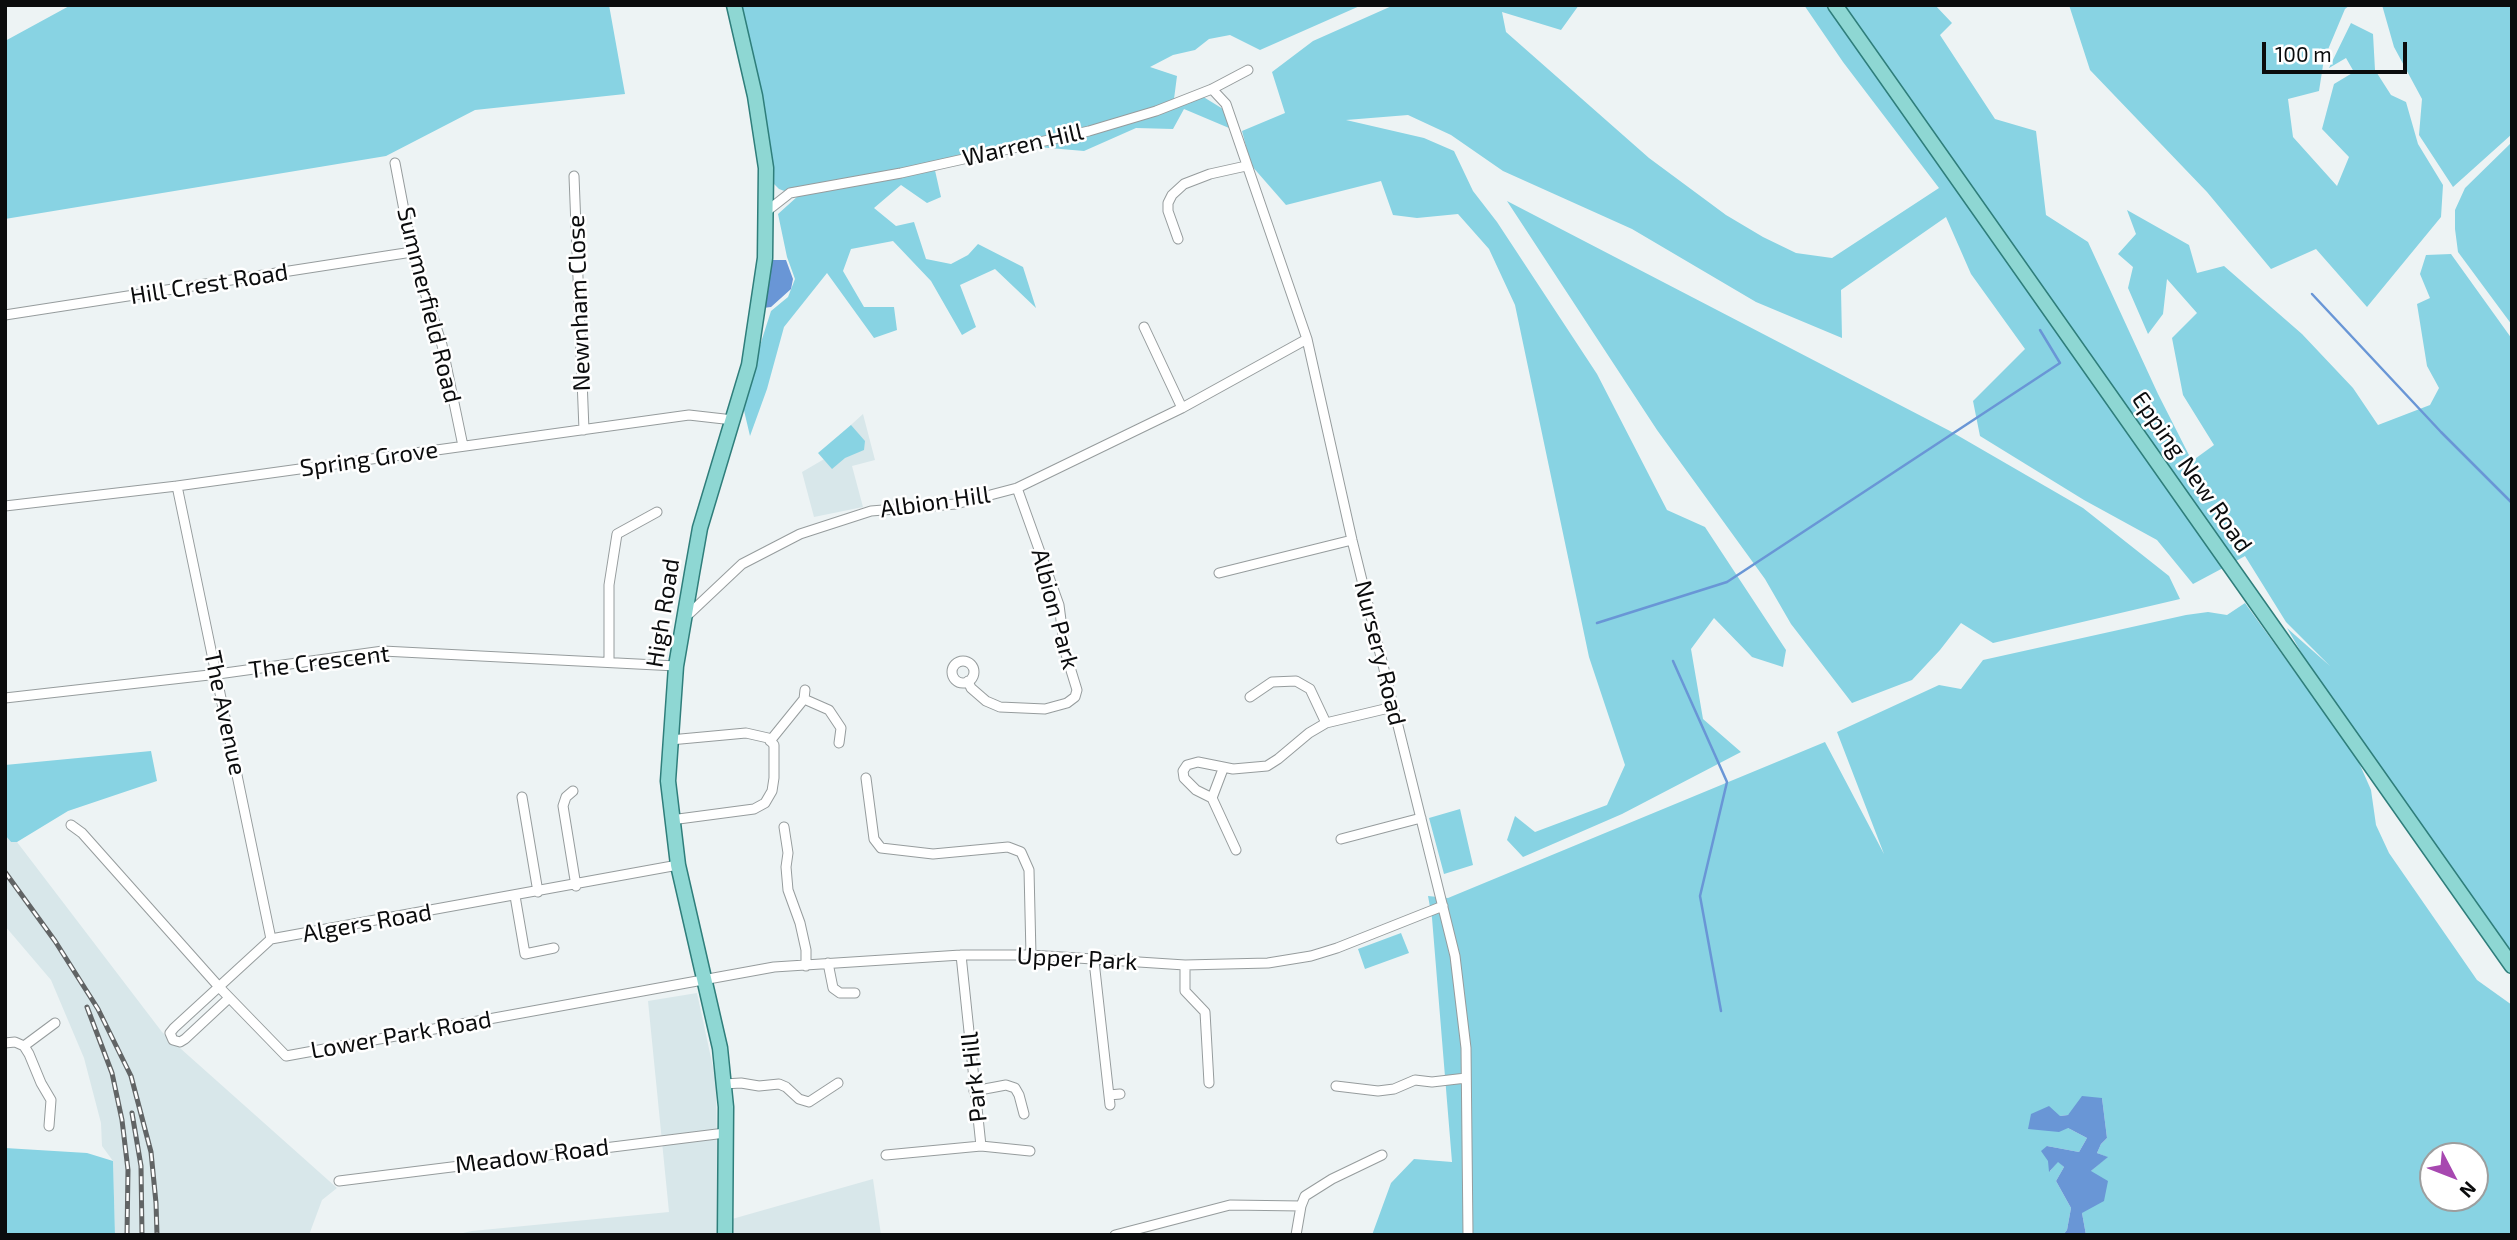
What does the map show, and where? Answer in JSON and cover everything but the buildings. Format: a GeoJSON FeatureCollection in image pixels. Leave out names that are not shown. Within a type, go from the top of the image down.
{"type":"FeatureCollection","features":[{"type":"Feature","properties":{"kind":"main road","name":"High Road"},"geometry":{"type":"LineString","coordinates":[[725,1235],[724,1084],[720,1048],[678,865],[668,781],[676,666],[700,528],[749,365],[765,258],[767,188],[763,144],[734,5]]}},
{"type":"Feature","properties":{"kind":"main road","name":"Epping New Road"},"geometry":{"type":"LineString","coordinates":[[1835,5],[2512,966]]}},
{"type":"Feature","properties":{"kind":"street","name":"Warren Hill"},"geometry":{"type":"LineString","coordinates":[[767,188],[790,193],[901,173],[1089,131],[1156,111],[1212,89],[1248,70]]}},
{"type":"Feature","properties":{"kind":"street","name":"Nursery Road"},"geometry":{"type":"LineString","coordinates":[[1212,89],[1226,104],[1307,340],[1352,540],[1455,956],[1466,1048],[1468,1235]]}},
{"type":"Feature","properties":{"kind":"street","name":"Summerfield Road"},"geometry":{"type":"LineString","coordinates":[[395,163],[412,252],[442,345],[463,446]]}},
{"type":"Feature","properties":{"kind":"street"},"geometry":{"type":"LineString","coordinates":[[1178,239],[1168,211],[1167,203],[1172,195],[1184,184],[1210,174],[1246,166]]}},
{"type":"Feature","properties":{"kind":"street","name":"Newnham Close"},"geometry":{"type":"LineString","coordinates":[[573,176],[583,430]]}},
{"type":"Feature","properties":{"kind":"street","name":"Warren Hill"},"geometry":{"type":"LineString","coordinates":[[766,211],[790,193]]}},
{"type":"Feature","properties":{"kind":"street","name":"Hill Crest Road"},"geometry":{"type":"LineString","coordinates":[[5,315],[412,252]]}},
{"type":"Feature","properties":{"kind":"street"},"geometry":{"type":"LineString","coordinates":[[1144,327],[1182,408]]}},
{"type":"Feature","properties":{"kind":"street","name":"Albion Hill"},"geometry":{"type":"LineString","coordinates":[[684,615],[690,613],[742,564],[800,534],[871,511],[956,503],[1017,488],[1182,408],[1307,340]]}},
{"type":"Feature","properties":{"kind":"street","name":"Spring Grove"},"geometry":{"type":"LineString","coordinates":[[5,506],[177,486],[689,415],[733,420]]}},
{"type":"Feature","properties":{"kind":"street","name":"The Avenue"},"geometry":{"type":"LineString","coordinates":[[177,486],[271,940]]}},
{"type":"Feature","properties":{"kind":"street","name":"Albion Park"},"geometry":{"type":"LineString","coordinates":[[968,681],[979,694],[1000,707],[1045,709],[1067,703],[1075,697],[1077,690],[1065,651],[1059,605],[1017,488]]}},
{"type":"Feature","properties":{"kind":"street"},"geometry":{"type":"LineString","coordinates":[[609,661],[610,586],[617,534],[657,512]]}},
{"type":"Feature","properties":{"kind":"street"},"geometry":{"type":"LineString","coordinates":[[1219,573],[1352,540]]}},
{"type":"Feature","properties":{"kind":"street","name":"The Crescent"},"geometry":{"type":"LineString","coordinates":[[5,698],[218,674],[383,651],[676,666]]}},
{"type":"Feature","properties":{"kind":"street"},"geometry":{"type":"LineString","coordinates":[[1250,697],[1272,682],[1297,681],[1310,689],[1326,723]]}},
{"type":"Feature","properties":{"kind":"street"},"geometry":{"type":"LineString","coordinates":[[770,741],[804,695],[829,710],[841,728],[839,743]]}},
{"type":"Feature","properties":{"kind":"street"},"geometry":{"type":"LineString","coordinates":[[1212,798],[1186,782],[1184,768],[1193,762],[1223,769],[1267,766],[1326,723],[1393,707]]}},
{"type":"Feature","properties":{"kind":"street"},"geometry":{"type":"LineString","coordinates":[[670,740],[746,733],[759,735],[774,745],[772,791],[765,803],[754,809],[671,820]]}},
{"type":"Feature","properties":{"kind":"street"},"geometry":{"type":"LineString","coordinates":[[1223,769],[1212,798],[1236,850]]}},
{"type":"Feature","properties":{"kind":"street"},"geometry":{"type":"LineString","coordinates":[[866,778],[874,839],[881,848],[933,854],[1008,847],[1021,852],[1029,870],[1031,955]]}},
{"type":"Feature","properties":{"kind":"street"},"geometry":{"type":"LineString","coordinates":[[573,791],[566,797],[563,806],[576,886]]}},
{"type":"Feature","properties":{"kind":"street"},"geometry":{"type":"LineString","coordinates":[[522,797],[538,892]]}},
{"type":"Feature","properties":{"kind":"street"},"geometry":{"type":"LineString","coordinates":[[1341,839],[1421,818]]}},
{"type":"Feature","properties":{"kind":"street","name":"Lower Park Road"},"geometry":{"type":"LineString","coordinates":[[71,825],[82,833],[229,998],[286,1056],[704,981]]}},
{"type":"Feature","properties":{"kind":"street"},"geometry":{"type":"LineString","coordinates":[[784,827],[788,853],[788,890],[800,923],[806,950],[806,966]]}},
{"type":"Feature","properties":{"kind":"street","name":"Algers Road"},"geometry":{"type":"LineString","coordinates":[[229,998],[180,1042],[173,1040],[170,1033],[174,1028],[271,940],[576,886],[678,865]]}},
{"type":"Feature","properties":{"kind":"street"},"geometry":{"type":"LineString","coordinates":[[515,896],[525,954],[554,948]]}},
{"type":"Feature","properties":{"kind":"street","name":"Upper Park"},"geometry":{"type":"LineString","coordinates":[[704,981],[774,967],[961,955],[1031,955],[1185,965],[1268,963],[1311,956],[1443,906]]}},
{"type":"Feature","properties":{"kind":"street","name":"Park Hill"},"geometry":{"type":"LineString","coordinates":[[886,1156],[981,1146],[961,955]]}},
{"type":"Feature","properties":{"kind":"street"},"geometry":{"type":"LineString","coordinates":[[1094,961],[1110,1100],[1121,1094]]}},
{"type":"Feature","properties":{"kind":"street"},"geometry":{"type":"LineString","coordinates":[[828,963],[833,988],[840,993],[855,993]]}},
{"type":"Feature","properties":{"kind":"street"},"geometry":{"type":"LineString","coordinates":[[1185,965],[1185,991],[1205,1012],[1209,1083]]}},
{"type":"Feature","properties":{"kind":"street"},"geometry":{"type":"LineString","coordinates":[[24,1046],[55,1023]]}},
{"type":"Feature","properties":{"kind":"street"},"geometry":{"type":"LineString","coordinates":[[5,1042],[24,1046],[51,1100],[49,1126]]}},
{"type":"Feature","properties":{"kind":"street"},"geometry":{"type":"LineString","coordinates":[[1336,1086],[1378,1091],[1394,1089],[1415,1080],[1432,1082],[1466,1078]]}},
{"type":"Feature","properties":{"kind":"street"},"geometry":{"type":"LineString","coordinates":[[724,1084],[779,1084],[799,1099],[809,1102],[838,1083]]}},
{"type":"Feature","properties":{"kind":"street"},"geometry":{"type":"LineString","coordinates":[[974,1091],[1006,1085],[1015,1088],[1024,1114]]}},
{"type":"Feature","properties":{"kind":"street","name":"Meadow Road"},"geometry":{"type":"LineString","coordinates":[[339,1181],[725,1133]]}},
{"type":"Feature","properties":{"kind":"street"},"geometry":{"type":"LineString","coordinates":[[981,1146],[1030,1151]]}},
{"type":"Feature","properties":{"kind":"street"},"geometry":{"type":"LineString","coordinates":[[1296,1235],[1305,1196],[1332,1179],[1382,1155]]}},
{"type":"Feature","properties":{"kind":"street"},"geometry":{"type":"LineString","coordinates":[[1115,1235],[1230,1205],[1301,1206]]}},
{"type":"Feature","properties":{"kind":"shaded area"},"geometry":{"type":"Polygon","coordinates":[[[71,5],[609,5],[625,94],[475,110],[386,156],[5,219],[5,41],[71,5]]]}},
{"type":"Feature","properties":{"kind":"shaded area"},"geometry":{"type":"Polygon","coordinates":[[[740,5],[1362,5],[1260,50],[1230,35],[1209,39],[1195,50],[1173,55],[1150,67],[1177,76],[1174,99],[1197,93],[1223,109],[1229,128],[1184,109],[1173,129],[1136,128],[1084,151],[1003,144],[934,166],[941,197],[927,203],[901,185],[874,208],[896,226],[914,222],[926,259],[951,264],[968,255],[978,244],[1023,267],[1036,308],[995,269],[960,285],[976,327],[962,335],[931,281],[893,241],[851,249],[843,271],[864,307],[894,307],[897,330],[874,338],[827,273],[784,327],[767,389],[750,436],[742,402],[771,311],[788,297],[795,279],[787,257],[778,214],[798,196],[779,189],[771,181],[740,5]]]}},
{"type":"Feature","properties":{"kind":"shaded area"},"geometry":{"type":"Polygon","coordinates":[[[1394,5],[1579,5],[1561,30],[1502,12],[1506,32],[1649,158],[1726,215],[1796,253],[1832,258],[1939,188],[1843,62],[1804,5],[1826,5],[2223,568],[2193,584],[2157,540],[2084,500],[1980,436],[1973,401],[2025,349],[1971,274],[1946,217],[1841,290],[1842,338],[1756,302],[1632,229],[1503,171],[1451,135],[1408,115],[1346,120],[1424,138],[1454,151],[1473,191],[1497,222],[1597,374],[1667,510],[1705,527],[1786,650],[1783,667],[1752,657],[1714,618],[1691,649],[1703,719],[1741,752],[1622,814],[1523,857],[1507,840],[1515,816],[1535,832],[1607,805],[1625,765],[1589,657],[1515,305],[1489,249],[1458,214],[1417,218],[1393,215],[1381,181],[1286,205],[1251,165],[1242,131],[1285,113],[1272,72],[1313,41],[1394,5]]]}},
{"type":"Feature","properties":{"kind":"shaded area"},"geometry":{"type":"Polygon","coordinates":[[[1843,5],[1935,5],[1952,23],[1940,35],[1995,119],[2036,131],[2046,215],[2088,242],[2192,461],[2214,445],[2183,395],[2172,338],[2197,313],[2167,279],[2163,314],[2148,334],[2128,288],[2133,267],[2118,254],[2136,234],[2127,210],[2189,245],[2197,273],[2224,266],[2302,334],[2353,388],[2378,425],[2430,405],[2439,388],[2427,366],[2417,304],[2430,298],[2420,274],[2426,255],[2451,254],[2512,339],[2512,953],[2305,659],[2287,628],[2330,666],[2286,622],[2245,556],[2236,561],[2087,354],[1973,187],[1843,5]]]}},
{"type":"Feature","properties":{"kind":"shaded area"},"geometry":{"type":"Polygon","coordinates":[[[2069,5],[2350,5],[2345,9],[2324,59],[2319,91],[2288,99],[2293,137],[2337,186],[2349,157],[2322,129],[2334,84],[2354,72],[2346,58],[2329,68],[2351,23],[2373,34],[2375,70],[2391,95],[2406,102],[2418,144],[2443,185],[2441,217],[2367,307],[2316,249],[2271,269],[2207,192],[2090,70],[2069,5]]]}},
{"type":"Feature","properties":{"kind":"shaded area"},"geometry":{"type":"Polygon","coordinates":[[[2382,5],[2512,5],[2512,134],[2453,187],[2419,135],[2422,99],[2394,47],[2382,5]]]}},
{"type":"Feature","properties":{"kind":"shaded area"},"geometry":{"type":"Polygon","coordinates":[[[2512,142],[2512,325],[2458,252],[2455,210],[2465,188],[2512,142]]]}},
{"type":"Feature","properties":{"kind":"shaded area"},"geometry":{"type":"Polygon","coordinates":[[[1507,201],[1950,431],[2083,508],[2169,576],[2180,599],[1993,643],[1961,623],[1912,680],[1852,703],[1791,624],[1765,579],[1657,430],[1507,201]]]}},
{"type":"Feature","properties":{"kind":"shaded area"},"geometry":{"type":"Polygon","coordinates":[[[770,260],[786,260],[793,279],[791,289],[771,307],[763,308],[770,260]]]}},
{"type":"Feature","properties":{"kind":"shaded area"},"geometry":{"type":"Polygon","coordinates":[[[863,414],[875,460],[852,466],[863,507],[814,517],[802,472],[826,458],[821,452],[863,414]]]}},
{"type":"Feature","properties":{"kind":"shaded area"},"geometry":{"type":"Polygon","coordinates":[[[851,425],[865,441],[864,450],[845,458],[832,469],[818,453],[851,425]]]}},
{"type":"Feature","properties":{"kind":"shaded area"},"geometry":{"type":"Polygon","coordinates":[[[2245,603],[2357,758],[2371,790],[2376,825],[2389,853],[2477,980],[2512,1005],[2512,1235],[2086,1235],[2082,1213],[2091,1171],[2107,1157],[2097,1153],[2107,1138],[2102,1098],[2068,1115],[2060,1116],[2068,1128],[2087,1138],[2079,1152],[2047,1146],[2050,1171],[2058,1161],[2064,1167],[2056,1181],[2071,1208],[2067,1230],[2063,1235],[1372,1235],[1391,1183],[1414,1159],[1452,1162],[1428,896],[1448,898],[1825,742],[1884,854],[1837,732],[1939,685],[1961,689],[1983,660],[2208,612],[2227,615],[2245,603]]]}},
{"type":"Feature","properties":{"kind":"shaded area"},"geometry":{"type":"Polygon","coordinates":[[[151,751],[157,781],[68,811],[17,842],[11,842],[5,835],[5,765],[151,751]]]}},
{"type":"Feature","properties":{"kind":"shaded area"},"geometry":{"type":"Polygon","coordinates":[[[1460,809],[1473,865],[1444,874],[1429,818],[1460,809]]]}},
{"type":"Feature","properties":{"kind":"shaded area"},"geometry":{"type":"Polygon","coordinates":[[[5,835],[11,842],[17,842],[162,1032],[337,1188],[322,1200],[309,1235],[115,1235],[113,1161],[102,1146],[101,1123],[84,1058],[51,980],[5,926],[5,835]]]}},
{"type":"Feature","properties":{"kind":"shaded area"},"geometry":{"type":"Polygon","coordinates":[[[1401,933],[1409,953],[1365,969],[1358,949],[1401,933]]]}},
{"type":"Feature","properties":{"kind":"shaded area"},"geometry":{"type":"Polygon","coordinates":[[[697,993],[716,1081],[718,1223],[873,1179],[881,1235],[454,1235],[669,1212],[648,1001],[697,993]]]}},
{"type":"Feature","properties":{"kind":"shaded area"},"geometry":{"type":"Polygon","coordinates":[[[2082,1096],[2102,1098],[2107,1138],[2097,1153],[2108,1157],[2091,1171],[2108,1181],[2104,1201],[2082,1213],[2086,1235],[2063,1235],[2067,1230],[2071,1208],[2056,1181],[2064,1167],[2058,1162],[2049,1172],[2048,1161],[2041,1151],[2047,1146],[2079,1152],[2087,1138],[2068,1128],[2059,1132],[2028,1129],[2031,1114],[2049,1106],[2060,1116],[2068,1115],[2082,1096]]]}},
{"type":"Feature","properties":{"kind":"shaded area"},"geometry":{"type":"Polygon","coordinates":[[[5,1148],[87,1153],[113,1161],[115,1235],[5,1235],[5,1148]]]}},
{"type":"Feature","properties":{"kind":"waterway"},"geometry":{"type":"LineString","coordinates":[[2312,294],[2441,432],[2512,503]]}},
{"type":"Feature","properties":{"kind":"waterway"},"geometry":{"type":"LineString","coordinates":[[1597,623],[1727,582],[2060,363],[2040,330]]}},
{"type":"Feature","properties":{"kind":"waterway"},"geometry":{"type":"LineString","coordinates":[[1673,661],[1727,782],[1700,896],[1721,1011]]}},
{"type":"Feature","properties":{"kind":"railway"},"geometry":{"type":"LineString","coordinates":[[5,872],[55,941],[98,1009],[131,1076],[151,1152],[157,1235]]}},
{"type":"Feature","properties":{"kind":"railway"},"geometry":{"type":"LineString","coordinates":[[87,1007],[112,1073],[122,1120],[128,1170],[127,1235]]}},
{"type":"Feature","properties":{"kind":"railway"},"geometry":{"type":"LineString","coordinates":[[132,1113],[141,1166],[142,1235]]}}]}
